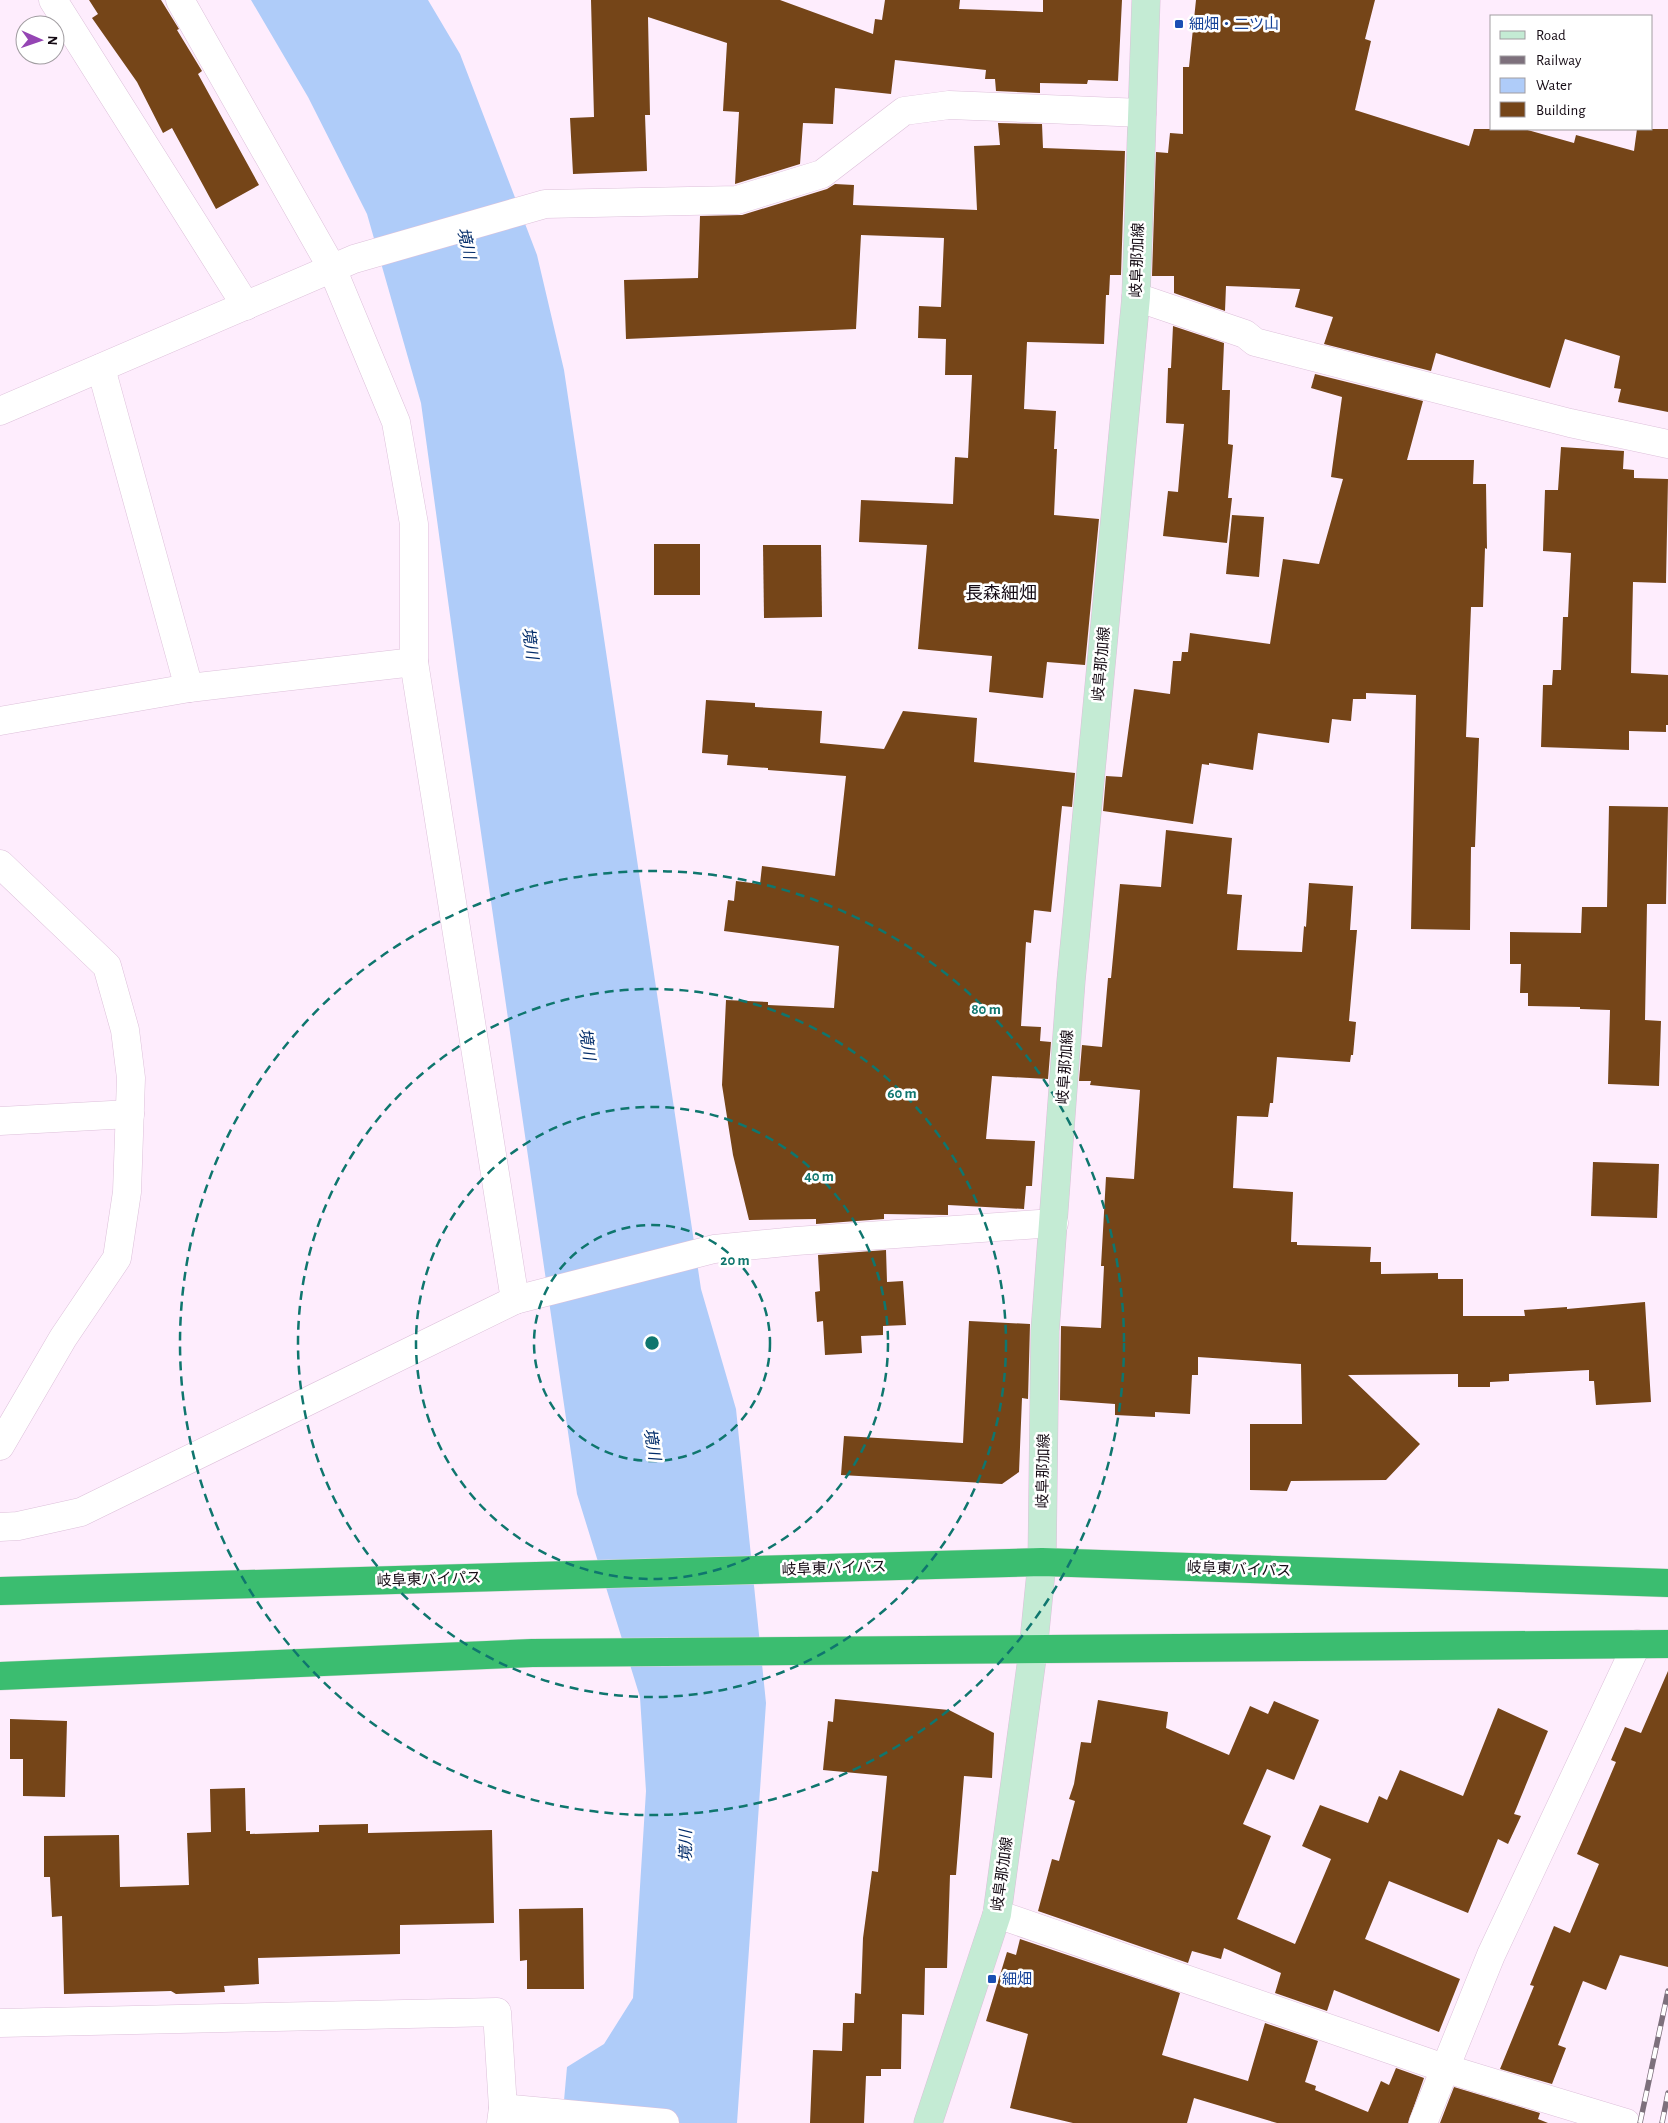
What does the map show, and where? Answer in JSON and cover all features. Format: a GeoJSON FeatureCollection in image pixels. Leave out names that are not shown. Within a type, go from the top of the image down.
{"type":"FeatureCollection","features":[{"type":"Feature","properties":{"kind":"highway","name":"岐阜東バイパス"},"geometry":{"type":"LineString","coordinates":[[0,1590],[1042,1562],[1668,1583]]}},
{"type":"Feature","properties":{"kind":"highway"},"geometry":{"type":"LineString","coordinates":[[0,1676],[507,1654],[1033,1651],[1668,1644]]}},
{"type":"Feature","properties":{"kind":"main road","name":"岐阜那加線"},"geometry":{"type":"LineString","coordinates":[[928,2123],[997,1914],[1033,1651],[1042,1562],[1045,1331],[1071,981],[1136,298],[1146,0]]}},
{"type":"Feature","properties":{"kind":"street"},"geometry":{"type":"LineString","coordinates":[[53,0],[246,306]]}},
{"type":"Feature","properties":{"kind":"street"},"geometry":{"type":"LineString","coordinates":[[180,0],[343,264],[396,422],[414,524],[414,662],[519,1299]]}},
{"type":"Feature","properties":{"kind":"street"},"geometry":{"type":"LineString","coordinates":[[0,411],[343,264],[545,204],[737,200],[822,174],[904,111],[949,105],[1142,113]]}},
{"type":"Feature","properties":{"kind":"street"},"geometry":{"type":"LineString","coordinates":[[1136,298],[1244,334],[1255,342],[1570,423],[1668,444]]}},
{"type":"Feature","properties":{"kind":"street"},"geometry":{"type":"LineString","coordinates":[[101,368],[189,688]]}},
{"type":"Feature","properties":{"kind":"street"},"geometry":{"type":"LineString","coordinates":[[0,721],[189,688],[414,662]]}},
{"type":"Feature","properties":{"kind":"street"},"geometry":{"type":"LineString","coordinates":[[0,864],[107,966],[125,1030],[131,1078],[127,1192],[117,1258],[63,1338],[0,1446]]}},
{"type":"Feature","properties":{"kind":"street"},"geometry":{"type":"LineString","coordinates":[[0,1121],[130,1114]]}},
{"type":"Feature","properties":{"kind":"street"},"geometry":{"type":"LineString","coordinates":[[0,1527],[18,1526],[81,1512],[519,1299],[714,1249],[796,1241],[1054,1223]]}},
{"type":"Feature","properties":{"kind":"street"},"geometry":{"type":"LineString","coordinates":[[1423,2123],[1491,1955],[1637,1644]]}},
{"type":"Feature","properties":{"kind":"street"},"geometry":{"type":"LineString","coordinates":[[997,1914],[1444,2068],[1626,2123]]}},
{"type":"Feature","properties":{"kind":"street"},"geometry":{"type":"LineString","coordinates":[[0,2023],[497,2012],[502,2115],[665,2123]]}},
{"type":"Feature","properties":{"kind":"water","name":"境川"},"geometry":{"type":"Polygon","coordinates":[[[251,0],[428,0],[460,54],[537,255],[564,370],[701,1289],[736,1409],[766,1703],[737,2123],[562,2123],[567,2067],[604,2044],[633,1998],[646,1791],[640,1697],[577,1494],[459,681],[421,403],[367,214],[308,97],[251,0]]]}},
{"type":"Feature","properties":{"kind":"building"},"geometry":{"type":"Polygon","coordinates":[[[89,0],[161,0],[202,71],[198,74],[259,185],[216,209],[172,128],[163,133],[137,82],[92,18],[98,14],[89,0]]]}},
{"type":"Feature","properties":{"kind":"building"},"geometry":{"type":"Polygon","coordinates":[[[591,0],[780,0],[873,34],[875,19],[882,20],[885,0],[960,0],[959,9],[1043,12],[1043,0],[1122,0],[1118,81],[1088,80],[1087,84],[1040,83],[1040,93],[996,91],[995,79],[985,79],[986,70],[895,60],[891,94],[835,88],[833,124],[803,123],[800,164],[735,184],[739,112],[723,111],[727,43],[648,17],[650,115],[645,115],[647,171],[573,174],[570,118],[594,117],[591,0]]]}},
{"type":"Feature","properties":{"kind":"building"},"geometry":{"type":"Polygon","coordinates":[[[1196,0],[1375,0],[1365,39],[1371,41],[1355,110],[1469,146],[1474,129],[1528,130],[1574,143],[1576,135],[1634,151],[1637,130],[1668,129],[1668,412],[1618,402],[1621,389],[1614,388],[1620,356],[1565,339],[1550,388],[1436,353],[1431,371],[1324,344],[1333,317],[1295,307],[1300,289],[1226,286],[1225,311],[1174,293],[1174,276],[1152,276],[1156,152],[1168,153],[1170,133],[1183,134],[1183,67],[1189,67],[1196,0]]]}},
{"type":"Feature","properties":{"kind":"building"},"geometry":{"type":"Polygon","coordinates":[[[998,123],[1042,124],[1043,148],[1125,151],[1121,275],[1110,275],[1109,295],[1106,295],[1104,344],[1027,342],[1024,409],[1056,411],[1054,449],[1057,449],[1054,515],[1099,519],[1085,665],[1047,662],[1043,698],[989,692],[992,656],[918,649],[927,545],[859,542],[861,500],[953,504],[955,457],[968,458],[972,375],[945,375],[946,339],[918,338],[919,306],[941,307],[944,238],[861,235],[856,329],[626,339],[624,280],[698,278],[700,216],[742,215],[827,189],[835,184],[854,185],[853,205],[977,210],[974,146],[1000,145],[998,123]]]}},
{"type":"Feature","properties":{"kind":"building"},"geometry":{"type":"Polygon","coordinates":[[[1173,326],[1224,343],[1222,390],[1230,390],[1228,444],[1233,445],[1228,498],[1232,498],[1227,543],[1163,536],[1168,491],[1178,492],[1184,424],[1166,423],[1168,368],[1171,368],[1173,326]]]}},
{"type":"Feature","properties":{"kind":"building"},"geometry":{"type":"Polygon","coordinates":[[[1315,374],[1423,401],[1407,460],[1474,460],[1473,484],[1486,484],[1487,549],[1485,548],[1483,607],[1471,607],[1466,737],[1479,738],[1475,847],[1471,847],[1470,930],[1411,929],[1416,695],[1366,693],[1366,699],[1353,699],[1351,721],[1332,719],[1329,743],[1258,733],[1253,770],[1209,763],[1209,765],[1202,764],[1193,824],[1103,811],[1106,776],[1122,777],[1134,689],[1170,694],[1173,661],[1181,661],[1182,652],[1188,652],[1190,633],[1270,644],[1283,559],[1319,564],[1343,479],[1331,477],[1342,397],[1311,388],[1315,374]]]}},
{"type":"Feature","properties":{"kind":"building"},"geometry":{"type":"Polygon","coordinates":[[[1561,447],[1624,451],[1623,469],[1634,470],[1634,478],[1668,479],[1666,583],[1633,582],[1631,673],[1668,675],[1668,725],[1666,725],[1666,732],[1629,731],[1629,750],[1541,747],[1543,685],[1552,685],[1553,670],[1561,670],[1563,617],[1568,617],[1571,553],[1543,551],[1545,490],[1558,490],[1561,447]]]}},
{"type":"Feature","properties":{"kind":"building"},"geometry":{"type":"Polygon","coordinates":[[[1232,515],[1264,517],[1259,577],[1226,574],[1232,515]]]}},
{"type":"Feature","properties":{"kind":"building"},"geometry":{"type":"Polygon","coordinates":[[[654,544],[700,544],[700,595],[654,595],[654,544]]]}},
{"type":"Feature","properties":{"kind":"building"},"geometry":{"type":"Polygon","coordinates":[[[763,545],[821,545],[822,617],[764,618],[763,545]]]}},
{"type":"Feature","properties":{"kind":"building"},"geometry":{"type":"Polygon","coordinates":[[[706,700],[755,703],[755,707],[822,711],[820,743],[884,749],[903,711],[977,718],[974,762],[1075,773],[1072,807],[1062,806],[1051,912],[1034,910],[1031,943],[1026,942],[1021,1026],[1041,1027],[1040,1041],[1051,1042],[1048,1079],[992,1076],[986,1139],[1035,1141],[1032,1186],[1026,1186],[1024,1209],[948,1205],[948,1215],[884,1214],[884,1219],[816,1224],[816,1219],[749,1220],[733,1155],[722,1085],[726,1000],[768,1002],[768,1005],[834,1008],[839,946],[724,931],[728,900],[734,901],[736,881],[760,884],[762,866],[835,876],[846,776],[727,765],[728,755],[702,753],[706,700]]]}},
{"type":"Feature","properties":{"kind":"building"},"geometry":{"type":"Polygon","coordinates":[[[1609,806],[1668,807],[1666,904],[1647,904],[1645,1020],[1661,1021],[1659,1086],[1608,1084],[1610,1010],[1580,1009],[1580,1007],[1528,1006],[1528,993],[1520,993],[1521,964],[1510,964],[1510,932],[1581,933],[1582,907],[1607,907],[1609,806]]]}},
{"type":"Feature","properties":{"kind":"building"},"geometry":{"type":"Polygon","coordinates":[[[1166,830],[1232,838],[1227,894],[1242,895],[1237,950],[1302,952],[1309,883],[1353,886],[1350,930],[1357,930],[1349,1021],[1356,1022],[1353,1055],[1351,1055],[1350,1062],[1277,1057],[1273,1103],[1270,1103],[1268,1117],[1237,1116],[1233,1188],[1293,1192],[1291,1242],[1297,1242],[1297,1245],[1371,1247],[1370,1262],[1381,1262],[1381,1274],[1438,1273],[1438,1279],[1463,1279],[1463,1316],[1525,1316],[1524,1310],[1567,1307],[1567,1309],[1645,1302],[1651,1402],[1596,1405],[1594,1381],[1589,1381],[1589,1370],[1509,1374],[1509,1381],[1490,1382],[1490,1387],[1458,1387],[1458,1374],[1348,1375],[1420,1444],[1386,1480],[1291,1481],[1287,1491],[1250,1490],[1250,1424],[1302,1424],[1301,1364],[1198,1357],[1198,1375],[1192,1375],[1190,1414],[1155,1412],[1155,1417],[1115,1415],[1115,1404],[1060,1400],[1061,1326],[1101,1328],[1104,1266],[1101,1266],[1106,1177],[1134,1179],[1140,1090],[1090,1085],[1091,1081],[1079,1081],[1082,1045],[1102,1047],[1108,978],[1111,978],[1120,884],[1161,887],[1166,830]]]}},
{"type":"Feature","properties":{"kind":"building"},"geometry":{"type":"Polygon","coordinates":[[[1593,1162],[1659,1164],[1657,1218],[1591,1216],[1593,1162]]]}},
{"type":"Feature","properties":{"kind":"building"},"geometry":{"type":"Polygon","coordinates":[[[886,1250],[887,1282],[903,1281],[906,1325],[883,1326],[883,1335],[861,1336],[862,1353],[825,1355],[823,1321],[817,1322],[815,1292],[820,1291],[818,1255],[886,1250]]]}},
{"type":"Feature","properties":{"kind":"building"},"geometry":{"type":"Polygon","coordinates":[[[969,1321],[1030,1324],[1028,1399],[1022,1398],[1019,1472],[1002,1484],[841,1475],[844,1436],[963,1443],[969,1321]]]}},
{"type":"Feature","properties":{"kind":"building"},"geometry":{"type":"Polygon","coordinates":[[[1668,1671],[1668,1967],[1620,1955],[1606,1990],[1583,1981],[1558,2045],[1566,2048],[1552,2084],[1500,2069],[1534,1986],[1530,1985],[1554,1926],[1570,1933],[1599,1864],[1577,1854],[1616,1762],[1611,1760],[1625,1727],[1641,1733],[1668,1671]]]}},
{"type":"Feature","properties":{"kind":"building"},"geometry":{"type":"Polygon","coordinates":[[[835,1699],[949,1710],[994,1733],[992,1778],[964,1776],[956,1875],[950,1875],[947,1968],[925,1968],[924,2015],[902,2014],[901,2069],[881,2069],[881,2076],[866,2076],[864,2123],[810,2123],[813,2050],[842,2051],[843,2023],[854,2023],[855,1993],[861,1994],[863,1938],[872,1871],[878,1872],[887,1776],[823,1770],[828,1721],[833,1722],[835,1699]]]}},
{"type":"Feature","properties":{"kind":"building"},"geometry":{"type":"Polygon","coordinates":[[[1098,1700],[1168,1712],[1166,1728],[1229,1755],[1250,1706],[1268,1714],[1274,1701],[1319,1720],[1294,1780],[1267,1769],[1243,1824],[1271,1836],[1237,1919],[1295,1944],[1331,1859],[1302,1846],[1320,1805],[1368,1823],[1379,1796],[1387,1800],[1400,1770],[1463,1796],[1498,1708],[1548,1731],[1514,1814],[1521,1816],[1508,1844],[1498,1839],[1468,1913],[1389,1881],[1365,1939],[1460,1979],[1439,2032],[1334,1990],[1327,2011],[1275,1993],[1281,1973],[1224,1948],[1221,1959],[1192,1951],[1188,1963],[1038,1911],[1052,1859],[1059,1861],[1075,1801],[1069,1799],[1074,1784],[1081,1742],[1091,1743],[1098,1700]]]}},
{"type":"Feature","properties":{"kind":"building"},"geometry":{"type":"Polygon","coordinates":[[[10,1719],[67,1721],[65,1797],[23,1796],[23,1759],[10,1759],[10,1719]]]}},
{"type":"Feature","properties":{"kind":"building"},"geometry":{"type":"Polygon","coordinates":[[[245,1788],[246,1831],[250,1831],[250,1834],[319,1832],[319,1825],[368,1824],[368,1833],[492,1830],[494,1923],[400,1925],[400,1954],[258,1958],[259,1984],[224,1986],[225,1992],[176,1994],[171,1991],[64,1994],[62,1916],[52,1917],[50,1877],[44,1877],[44,1836],[119,1835],[120,1887],[189,1885],[187,1833],[211,1832],[210,1789],[245,1788]]]}},
{"type":"Feature","properties":{"kind":"building"},"geometry":{"type":"Polygon","coordinates":[[[583,1908],[584,1989],[527,1989],[527,1960],[520,1961],[519,1909],[583,1908]]]}},
{"type":"Feature","properties":{"kind":"building"},"geometry":{"type":"Polygon","coordinates":[[[1020,1939],[1180,1993],[1162,2055],[1248,2081],[1265,2023],[1318,2041],[1305,2082],[1316,2086],[1315,2090],[1368,2112],[1381,2081],[1389,2085],[1396,2068],[1424,2078],[1408,2123],[1277,2123],[1194,2098],[1187,2123],[1073,2123],[1010,2108],[1028,2034],[986,2021],[1007,1952],[1016,1955],[1020,1939]]]}},
{"type":"Feature","properties":{"kind":"building"},"geometry":{"type":"Polygon","coordinates":[[[1454,2087],[1540,2113],[1538,2119],[1548,2123],[1440,2123],[1454,2087]]]}},
{"type":"Feature","properties":{"kind":"railway"},"geometry":{"type":"LineString","coordinates":[[1640,2123],[1668,1991]]}},
{"type":"Feature","properties":{"kind":"railway"},"geometry":{"type":"LineString","coordinates":[[1662,2123],[1668,2093]]}},
{"type":"Feature","properties":{"kind":"place","name":"細畑・二ツ山"},"geometry":{"type":"Point","coordinates":[1179,24]}},
{"type":"Feature","properties":{"kind":"place","name":"細畑"},"geometry":{"type":"Point","coordinates":[992,1979]}},
{"type":"Feature","properties":{"kind":"district","name":"長森細畑"},"geometry":{"type":"Point","coordinates":[1001,593]}}]}
